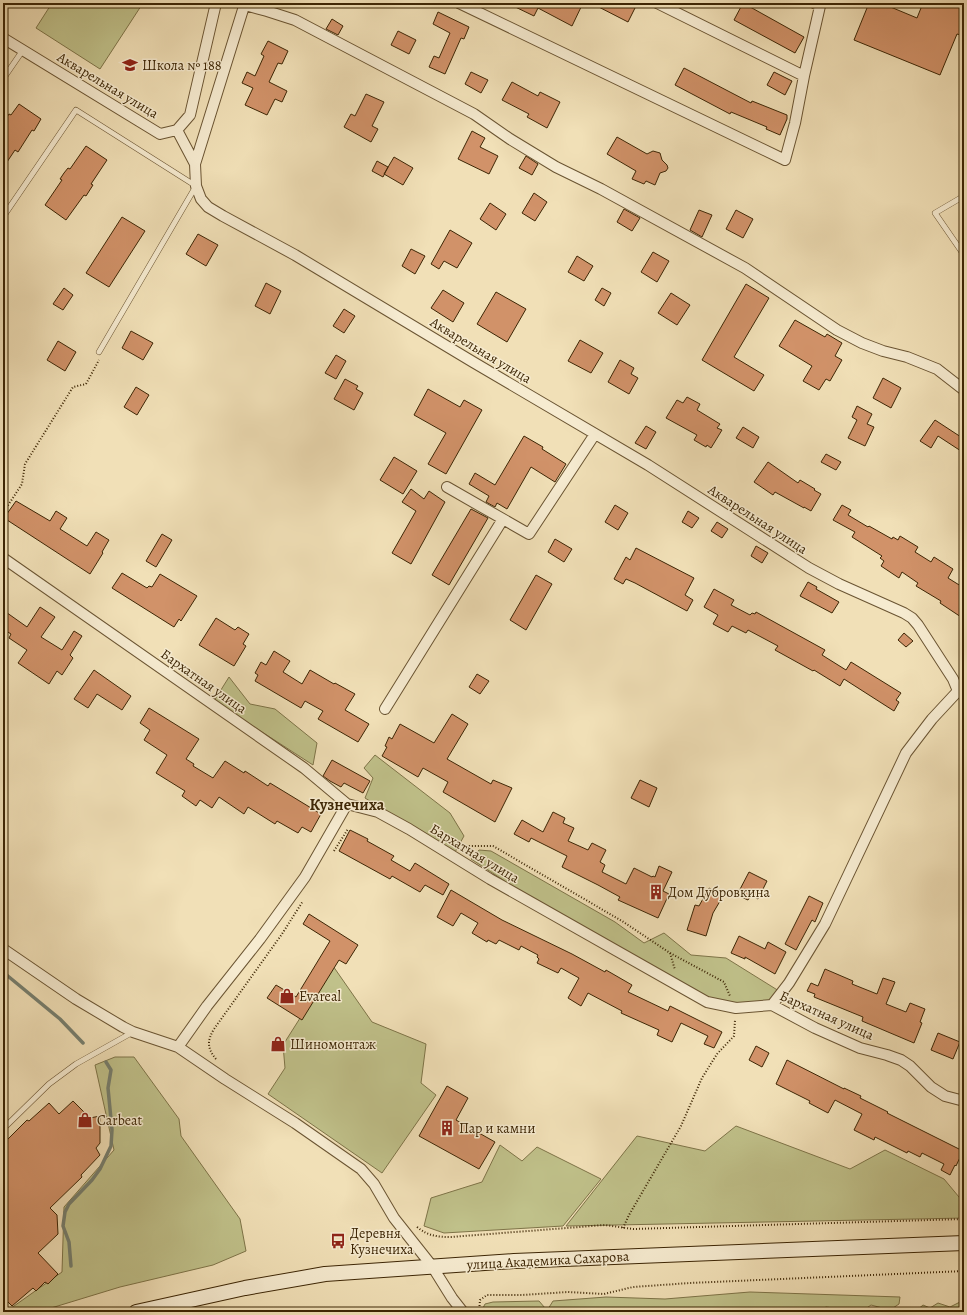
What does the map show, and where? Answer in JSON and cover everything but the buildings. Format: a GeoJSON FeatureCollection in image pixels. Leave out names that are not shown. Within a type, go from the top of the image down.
{"type":"FeatureCollection","features":[{"type":"Feature","properties":{"kind":"main road","name":"улица Академика Сахарова"},"geometry":{"type":"LineString","coordinates":[[136,1312],[244,1288],[325,1274],[514,1261],[964,1243]]}},
{"type":"Feature","properties":{"kind":"street"},"geometry":{"type":"LineString","coordinates":[[177,130],[190,115],[216,3]]}},
{"type":"Feature","properties":{"kind":"street"},"geometry":{"type":"LineString","coordinates":[[459,3],[785,160],[796,123],[804,76],[820,6],[814,3]]}},
{"type":"Feature","properties":{"kind":"street"},"geometry":{"type":"LineString","coordinates":[[657,3],[804,76]]}},
{"type":"Feature","properties":{"kind":"street"},"geometry":{"type":"LineString","coordinates":[[195,164],[245,4],[267,10],[295,20],[474,114],[510,139],[556,167],[601,189],[745,268],[837,330],[883,351],[907,357],[937,369],[964,390]]}},
{"type":"Feature","properties":{"kind":"street","name":"Акварельная улица"},"geometry":{"type":"LineString","coordinates":[[3,38],[160,134],[177,130],[195,164],[196,186],[201,199],[208,207],[295,255],[648,465],[809,568],[912,618],[961,690]]}},
{"type":"Feature","properties":{"kind":"street"},"geometry":{"type":"LineString","coordinates":[[447,487],[529,534],[595,434]]}},
{"type":"Feature","properties":{"kind":"street"},"geometry":{"type":"LineString","coordinates":[[385,709],[503,519]]}},
{"type":"Feature","properties":{"kind":"street","name":"Бархатная улица"},"geometry":{"type":"LineString","coordinates":[[3,558],[304,768],[347,804],[378,812],[409,829],[458,860],[707,1002],[736,1008],[772,1005],[815,1028],[860,1048],[887,1054],[901,1060],[910,1066],[931,1088],[945,1096],[964,1101]]}},
{"type":"Feature","properties":{"kind":"street"},"geometry":{"type":"LineString","coordinates":[[772,1005],[790,983],[825,924],[906,754],[932,719],[961,690]]}},
{"type":"Feature","properties":{"kind":"street"},"geometry":{"type":"LineString","coordinates":[[178,1047],[207,1006],[260,939],[305,877],[347,804]]}},
{"type":"Feature","properties":{"kind":"street"},"geometry":{"type":"LineString","coordinates":[[3,949],[76,999],[133,1032],[178,1047],[361,1169],[374,1184],[394,1218],[432,1266],[452,1298],[463,1312]]}},
{"type":"Feature","properties":{"kind":"lane"},"geometry":{"type":"LineString","coordinates":[[3,79],[23,50]]}},
{"type":"Feature","properties":{"kind":"lane"},"geometry":{"type":"LineString","coordinates":[[3,217],[76,110],[196,186],[99,352]]}},
{"type":"Feature","properties":{"kind":"lane"},"geometry":{"type":"LineString","coordinates":[[964,196],[935,213],[964,255]]}},
{"type":"Feature","properties":{"kind":"lane"},"geometry":{"type":"LineString","coordinates":[[3,1129],[49,1084],[76,1064],[133,1032]]}},
{"type":"Feature","properties":{"kind":"path"},"geometry":{"type":"LineString","coordinates":[[3,513],[22,484],[25,464],[73,387],[86,384],[99,361],[99,352]]}},
{"type":"Feature","properties":{"kind":"path"},"geometry":{"type":"LineString","coordinates":[[332,855],[348,830]]}},
{"type":"Feature","properties":{"kind":"path"},"geometry":{"type":"LineString","coordinates":[[458,860],[464,846],[493,846],[622,921],[670,952],[724,982],[736,1008],[734,1036],[717,1054],[702,1078],[681,1126],[629,1215],[623,1228]]}},
{"type":"Feature","properties":{"kind":"path"},"geometry":{"type":"LineString","coordinates":[[219,1063],[210,1051],[208,1038],[282,934],[304,899]]}},
{"type":"Feature","properties":{"kind":"path"},"geometry":{"type":"LineString","coordinates":[[670,952],[680,987]]}},
{"type":"Feature","properties":{"kind":"path"},"geometry":{"type":"LineString","coordinates":[[415,1226],[428,1235],[437,1237],[451,1237],[605,1225],[641,1229],[964,1219]]}},
{"type":"Feature","properties":{"kind":"path"},"geometry":{"type":"LineString","coordinates":[[479,1312],[480,1300],[487,1295],[568,1292],[604,1294],[633,1287],[675,1284],[964,1271]]}},
{"type":"Feature","properties":{"kind":"green space"},"geometry":{"type":"Polygon","coordinates":[[[52,3],[143,3],[100,69],[36,28],[52,3]]]}},
{"type":"Feature","properties":{"kind":"green space"},"geometry":{"type":"Polygon","coordinates":[[[229,677],[250,704],[275,709],[317,743],[313,765],[214,701],[229,677]]]}},
{"type":"Feature","properties":{"kind":"green space"},"geometry":{"type":"Polygon","coordinates":[[[375,755],[450,813],[464,836],[454,854],[365,798],[373,778],[364,768],[375,755]]]}},
{"type":"Feature","properties":{"kind":"green space"},"geometry":{"type":"Polygon","coordinates":[[[479,850],[491,851],[615,922],[644,943],[664,933],[691,955],[726,958],[779,991],[768,1002],[729,1004],[705,997],[543,906],[471,859],[479,850]]]}},
{"type":"Feature","properties":{"kind":"green space"},"geometry":{"type":"Polygon","coordinates":[[[333,966],[372,1022],[426,1044],[421,1083],[436,1095],[382,1173],[268,1094],[285,1068],[283,1045],[333,966]]]}},
{"type":"Feature","properties":{"kind":"green space"},"geometry":{"type":"Polygon","coordinates":[[[115,1057],[134,1057],[179,1119],[181,1136],[240,1219],[246,1251],[213,1265],[120,1287],[38,1312],[3,1312],[3,1305],[7,1311],[62,1272],[64,1207],[114,1150],[95,1065],[115,1057]]]}},
{"type":"Feature","properties":{"kind":"green space"},"geometry":{"type":"Polygon","coordinates":[[[736,1126],[850,1169],[885,1150],[944,1179],[964,1203],[964,1218],[566,1226],[637,1136],[705,1151],[736,1126]]]}},
{"type":"Feature","properties":{"kind":"green space"},"geometry":{"type":"Polygon","coordinates":[[[500,1145],[522,1161],[537,1147],[601,1179],[563,1226],[444,1233],[424,1226],[431,1198],[482,1182],[500,1145]]]}},
{"type":"Feature","properties":{"kind":"green space"},"geometry":{"type":"Polygon","coordinates":[[[750,1292],[900,1297],[899,1304],[890,1310],[871,1305],[861,1312],[826,1307],[818,1312],[792,1312],[787,1310],[784,1312],[551,1312],[548,1309],[553,1301],[606,1297],[665,1299],[750,1292]]]}},
{"type":"Feature","properties":{"kind":"green space"},"geometry":{"type":"Polygon","coordinates":[[[964,1300],[964,1312],[916,1311],[923,1305],[930,1308],[938,1303],[950,1307],[964,1300]]]}},
{"type":"Feature","properties":{"kind":"green space"},"geometry":{"type":"Polygon","coordinates":[[[539,1301],[545,1308],[543,1312],[481,1312],[485,1304],[493,1302],[539,1301]]]}},
{"type":"Feature","properties":{"kind":"waterway"},"geometry":{"type":"LineString","coordinates":[[3,972],[60,1019],[83,1043]]}},
{"type":"Feature","properties":{"kind":"waterway"},"geometry":{"type":"LineString","coordinates":[[71,1266],[69,1242],[63,1226],[65,1212],[69,1204],[92,1180],[100,1169],[111,1146],[112,1130],[108,1088],[111,1070],[106,1062]]}},
{"type":"Feature","properties":{"kind":"place","name":"Школа № 188"},"geometry":{"type":"Point","coordinates":[130,65]}},
{"type":"Feature","properties":{"kind":"place","name":"Дом Дубровкина"},"geometry":{"type":"Point","coordinates":[656,892]}},
{"type":"Feature","properties":{"kind":"place","name":"Evareal"},"geometry":{"type":"Point","coordinates":[287,996]}},
{"type":"Feature","properties":{"kind":"place","name":"Шиномонтаж"},"geometry":{"type":"Point","coordinates":[278,1044]}},
{"type":"Feature","properties":{"kind":"place","name":"Carbeat"},"geometry":{"type":"Point","coordinates":[85,1120]}},
{"type":"Feature","properties":{"kind":"place","name":"Пар и камни"},"geometry":{"type":"Point","coordinates":[447,1128]}},
{"type":"Feature","properties":{"kind":"place","name":"Деревня Кузнечиха"},"geometry":{"type":"Point","coordinates":[338,1241]}},
{"type":"Feature","properties":{"kind":"district","name":"Кузнечиха"},"geometry":{"type":"Point","coordinates":[347,804]}}]}
